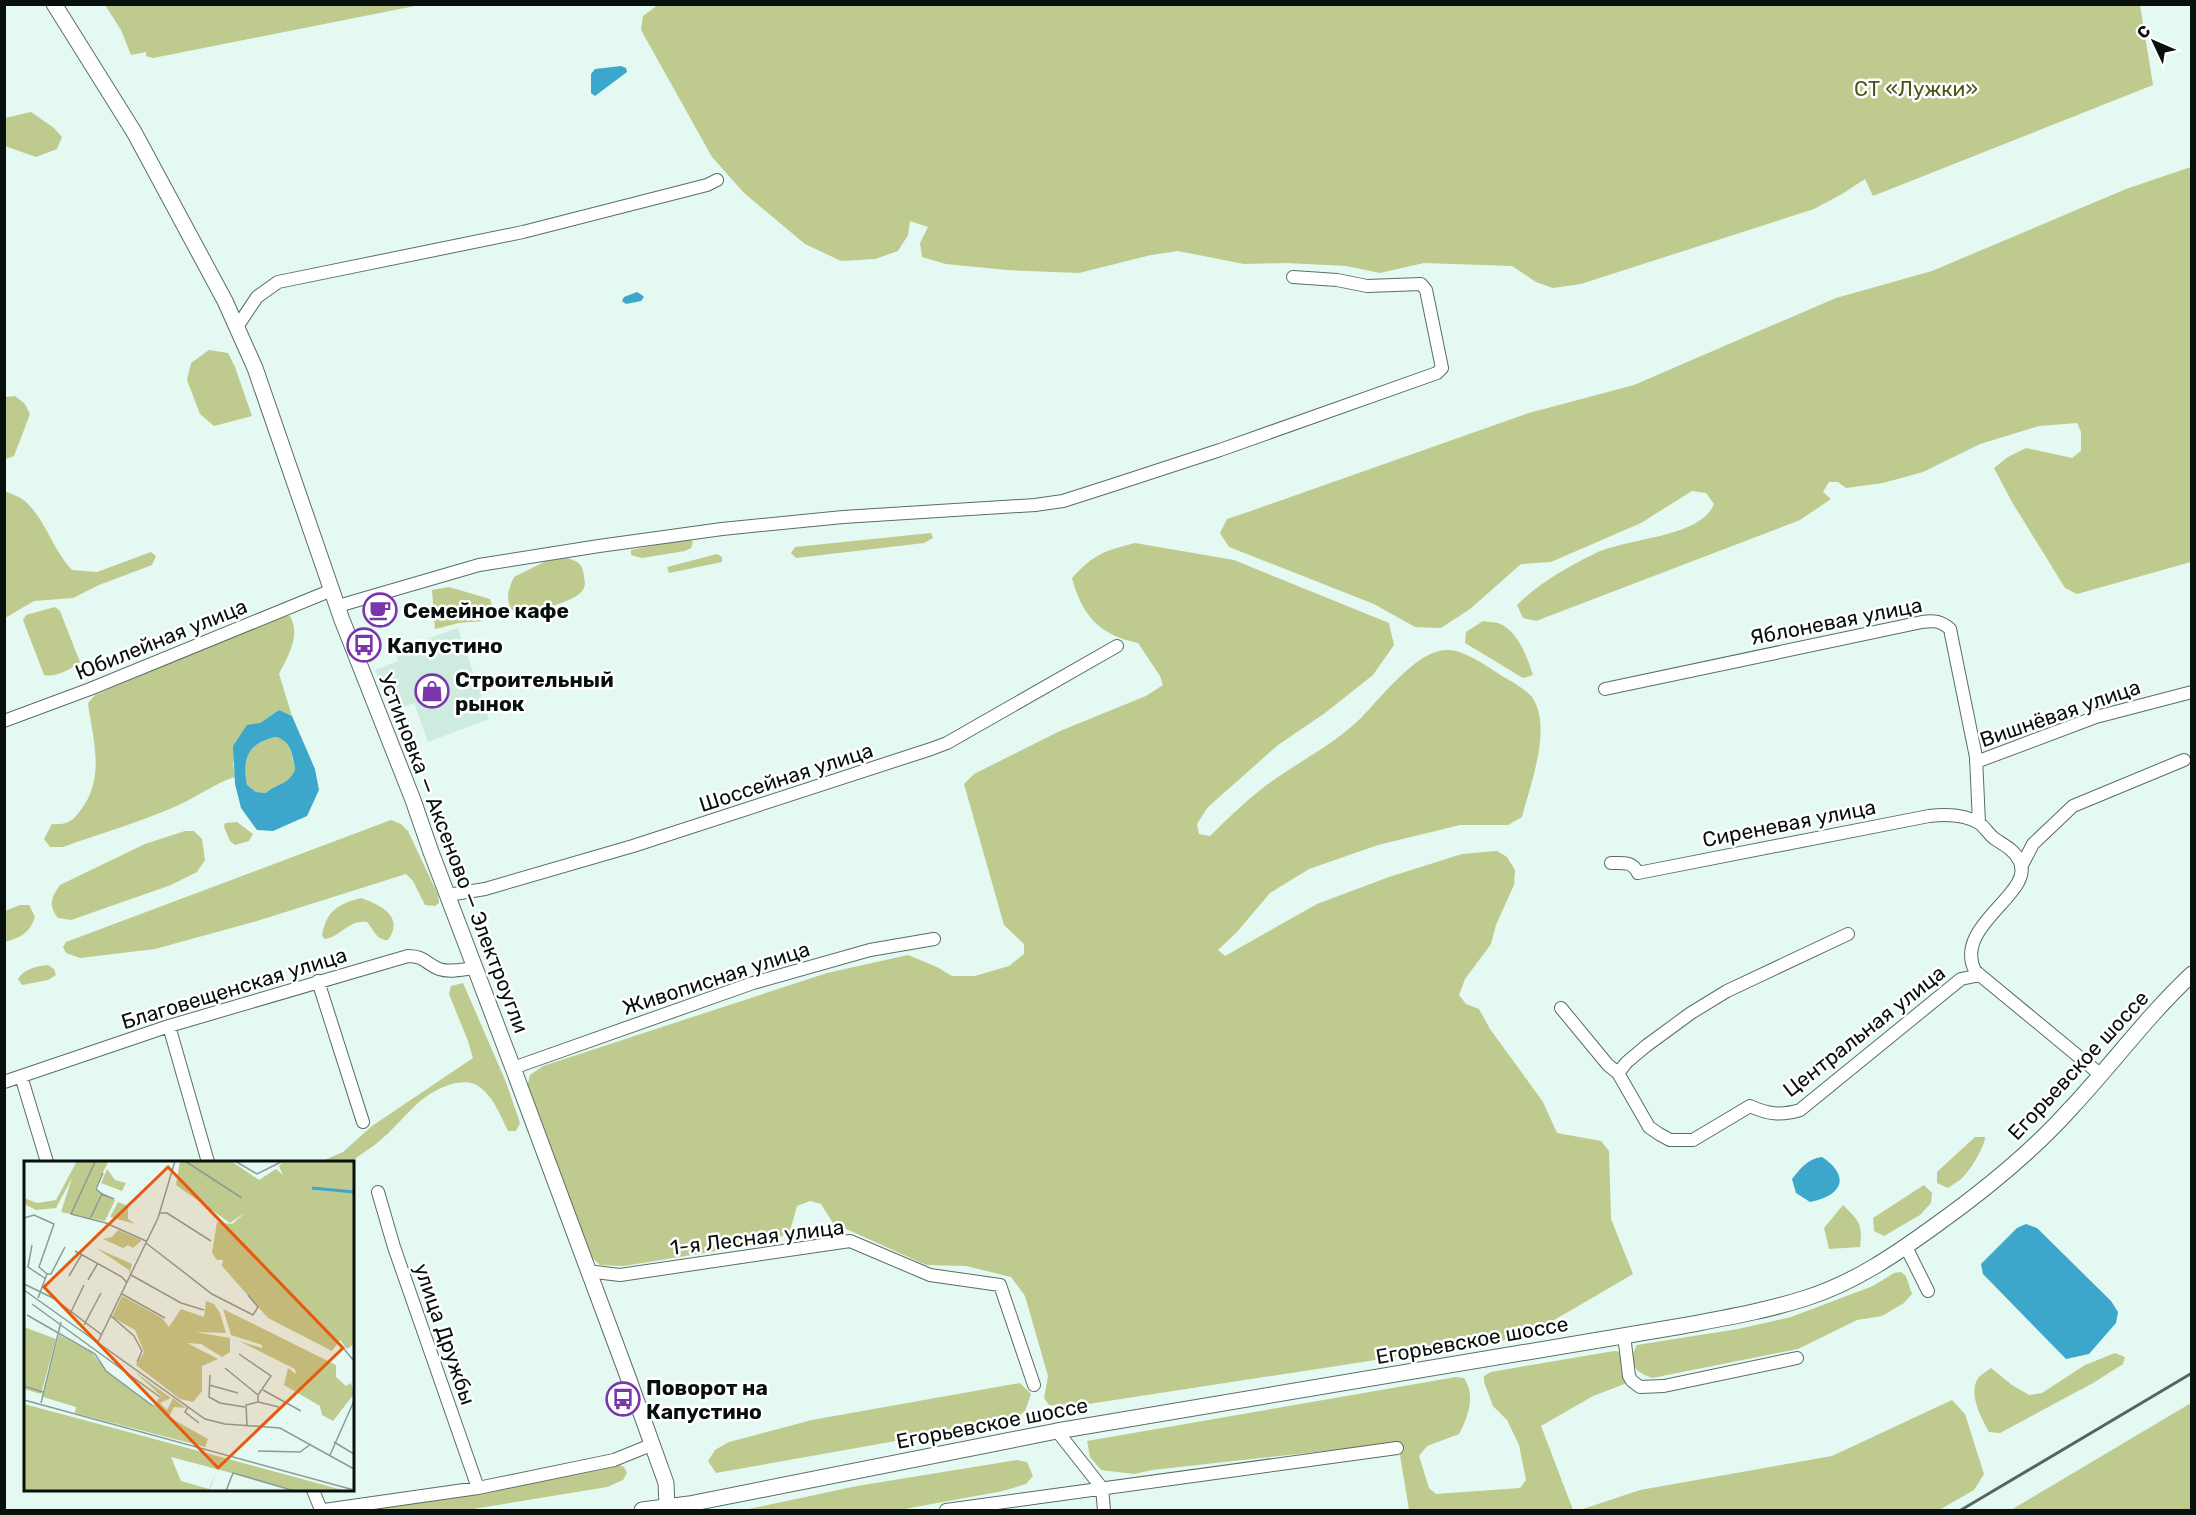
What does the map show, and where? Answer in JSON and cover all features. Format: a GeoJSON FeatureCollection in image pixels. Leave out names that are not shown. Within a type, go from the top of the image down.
{"type":"FeatureCollection","features":[{"type":"Feature","properties":{"kind":"main road","name":"Устиновка — Аксеново — Электроугли"},"geometry":{"type":"LineString","coordinates":[[54,4],[134,132],[225,301],[255,368],[332,590],[386,727],[666,1483],[667,1506]]}},
{"type":"Feature","properties":{"kind":"main road","name":"Егорьевское шоссе"},"geometry":{"type":"LineString","coordinates":[[642,1510],[689,1504],[1057,1431],[1755,1312],[1807,1298],[1839,1286],[1906,1247],[1961,1207],[2030,1149],[2101,1075],[2192,974]]}},
{"type":"Feature","properties":{"kind":"street"},"geometry":{"type":"LineString","coordinates":[[237,327],[257,297],[278,282],[523,232],[707,185],[717,180]]}},
{"type":"Feature","properties":{"kind":"street"},"geometry":{"type":"LineString","coordinates":[[338,606],[479,565],[599,546],[766,525],[1063,501],[1231,446],[1437,373],[1442,368],[1426,290],[1421,284],[1367,286],[1337,280],[1293,277]]}},
{"type":"Feature","properties":{"kind":"street","name":"Юбилейная улица"},"geometry":{"type":"LineString","coordinates":[[4,721],[90,689],[332,590]]}},
{"type":"Feature","properties":{"kind":"street","name":"Яблоневая улица"},"geometry":{"type":"LineString","coordinates":[[1605,689],[1933,620],[1943,623],[1950,629],[1976,762],[1980,823]]}},
{"type":"Feature","properties":{"kind":"street","name":"Шоссейная улица"},"geometry":{"type":"LineString","coordinates":[[448,896],[485,889],[633,846],[931,749],[1117,646]]}},
{"type":"Feature","properties":{"kind":"street","name":"Вишнёвая улица"},"geometry":{"type":"LineString","coordinates":[[1976,762],[2096,717],[2192,692]]}},
{"type":"Feature","properties":{"kind":"street"},"geometry":{"type":"LineString","coordinates":[[2101,1075],[1980,975],[1971,963],[1978,929],[2018,882],[2021,867],[2032,844],[2073,806],[2184,760]]}},
{"type":"Feature","properties":{"kind":"street","name":"Сиреневая улица"},"geometry":{"type":"LineString","coordinates":[[1611,862],[1628,862],[1638,873],[1929,816],[1947,814],[1980,823]]}},
{"type":"Feature","properties":{"kind":"street"},"geometry":{"type":"LineString","coordinates":[[1980,823],[1994,839],[2015,854],[2021,862],[2021,867]]}},
{"type":"Feature","properties":{"kind":"street"},"geometry":{"type":"LineString","coordinates":[[1618,1073],[1646,1046],[1727,991],[1848,933]]}},
{"type":"Feature","properties":{"kind":"street","name":"Живописная улица"},"geometry":{"type":"LineString","coordinates":[[513,1068],[753,983],[870,950],[934,939]]}},
{"type":"Feature","properties":{"kind":"street","name":"Благовещенская улица"},"geometry":{"type":"LineString","coordinates":[[4,1082],[169,1026],[408,956],[420,956],[440,969],[453,971],[475,968]]}},
{"type":"Feature","properties":{"kind":"street","name":"Центральная улица"},"geometry":{"type":"LineString","coordinates":[[1561,1008],[1608,1065],[1618,1073],[1649,1127],[1670,1140],[1693,1140],[1750,1106],[1775,1114],[1788,1114],[1800,1110],[1961,979],[1980,975]]}},
{"type":"Feature","properties":{"kind":"street"},"geometry":{"type":"LineString","coordinates":[[318,981],[363,1122]]}},
{"type":"Feature","properties":{"kind":"street"},"geometry":{"type":"LineString","coordinates":[[169,1026],[208,1161]]}},
{"type":"Feature","properties":{"kind":"street"},"geometry":{"type":"LineString","coordinates":[[21,1076],[47,1161]]}},
{"type":"Feature","properties":{"kind":"street","name":"улица Дружбы"},"geometry":{"type":"LineString","coordinates":[[378,1192],[394,1247],[478,1488]]}},
{"type":"Feature","properties":{"kind":"street","name":"1-я Лесная улица"},"geometry":{"type":"LineString","coordinates":[[587,1271],[620,1275],[850,1241],[930,1275],[1000,1285],[1034,1385]]}},
{"type":"Feature","properties":{"kind":"street"},"geometry":{"type":"LineString","coordinates":[[1906,1247],[1928,1291]]}},
{"type":"Feature","properties":{"kind":"street"},"geometry":{"type":"LineString","coordinates":[[1624,1335],[1629,1376],[1640,1387],[1664,1386],[1797,1358]]}},
{"type":"Feature","properties":{"kind":"street"},"geometry":{"type":"LineString","coordinates":[[1057,1431],[1102,1488],[1104,1510]]}},
{"type":"Feature","properties":{"kind":"street"},"geometry":{"type":"LineString","coordinates":[[314,1491],[322,1510],[345,1509],[478,1488],[614,1460],[651,1445]]}},
{"type":"Feature","properties":{"kind":"street"},"geometry":{"type":"LineString","coordinates":[[946,1510],[1397,1448]]}},
{"type":"Feature","properties":{"kind":"shaded area","name":"Строительный рынок"},"geometry":{"type":"Polygon","coordinates":[[[458,628],[489,719],[428,742],[414,703],[391,712],[375,670],[398,661],[395,650],[458,628]]]}},
{"type":"Feature","properties":{"kind":"green space","name":"СТ «Лужки»"},"geometry":{"type":"Polygon","coordinates":[[[659,4],[2140,5],[2153,85],[1873,196],[1865,179],[1814,209],[1581,284],[1553,288],[1536,282],[1512,266],[1424,263],[1380,273],[1346,266],[1287,263],[1244,264],[1178,251],[1151,255],[1079,273],[1007,270],[946,264],[922,257],[920,243],[928,227],[910,221],[908,235],[898,251],[875,259],[841,261],[805,244],[744,193],[712,157],[641,30],[643,16],[659,4]]]}},
{"type":"Feature","properties":{"kind":"green space"},"geometry":{"type":"Polygon","coordinates":[[[105,5],[420,5],[153,58],[146,56],[146,52],[131,55],[121,30],[105,5]]]}},
{"type":"Feature","properties":{"kind":"green space"},"geometry":{"type":"Polygon","coordinates":[[[31,112],[54,128],[62,137],[57,149],[36,157],[5,146],[5,118],[31,112]]]}},
{"type":"Feature","properties":{"kind":"green space"},"geometry":{"type":"Polygon","coordinates":[[[2191,167],[2191,562],[2077,594],[2065,588],[2012,502],[1994,468],[2008,457],[2026,448],[2072,458],[2081,451],[2081,432],[2077,423],[2039,426],[1980,444],[1923,472],[1883,483],[1846,488],[1838,482],[1829,482],[1823,492],[1831,499],[1800,520],[1536,621],[1523,618],[1517,605],[1553,576],[1594,554],[1678,531],[1694,524],[1706,515],[1714,504],[1706,493],[1692,491],[1641,523],[1551,562],[1521,564],[1470,609],[1441,628],[1415,627],[1374,604],[1229,547],[1220,533],[1227,519],[1529,413],[1634,385],[1836,298],[1932,271],[2126,189],[2191,167]]]}},
{"type":"Feature","properties":{"kind":"green space"},"geometry":{"type":"Polygon","coordinates":[[[209,350],[228,353],[252,416],[214,426],[200,414],[187,380],[191,363],[209,350]]]}},
{"type":"Feature","properties":{"kind":"green space"},"geometry":{"type":"Polygon","coordinates":[[[15,396],[25,404],[30,414],[14,456],[5,459],[5,397],[15,396]]]}},
{"type":"Feature","properties":{"kind":"green space"},"geometry":{"type":"Polygon","coordinates":[[[5,491],[24,500],[33,510],[72,570],[97,572],[151,552],[156,556],[152,565],[99,585],[73,598],[34,601],[5,618],[5,491]]]}},
{"type":"Feature","properties":{"kind":"green space"},"geometry":{"type":"Polygon","coordinates":[[[931,533],[933,538],[924,543],[796,558],[791,553],[795,547],[931,533]]]}},
{"type":"Feature","properties":{"kind":"green space"},"geometry":{"type":"Polygon","coordinates":[[[688,539],[693,542],[691,548],[685,551],[642,558],[631,555],[631,550],[688,539]]]}},
{"type":"Feature","properties":{"kind":"green space"},"geometry":{"type":"Polygon","coordinates":[[[1135,543],[1234,560],[1389,623],[1394,645],[1373,675],[1325,713],[1278,745],[1208,807],[1197,824],[1199,834],[1210,836],[1264,787],[1350,728],[1413,665],[1437,651],[1456,651],[1470,656],[1518,685],[1532,697],[1538,709],[1540,740],[1522,817],[1508,825],[1460,825],[1378,845],[1309,869],[1270,893],[1237,932],[1218,950],[1225,956],[1317,904],[1389,877],[1462,854],[1497,851],[1507,857],[1515,870],[1514,885],[1496,925],[1491,944],[1465,979],[1459,995],[1466,1004],[1479,1009],[1490,1029],[1543,1102],[1557,1133],[1601,1141],[1609,1151],[1611,1219],[1633,1274],[1525,1337],[1069,1407],[1049,1405],[1044,1398],[1048,1376],[1025,1296],[1011,1277],[966,1266],[926,1265],[833,1223],[821,1204],[810,1201],[797,1206],[790,1231],[772,1242],[624,1266],[600,1265],[588,1254],[527,1087],[530,1075],[543,1066],[827,973],[908,955],[952,976],[975,976],[1009,966],[1024,954],[1024,944],[1004,925],[964,784],[974,774],[1060,731],[1146,696],[1163,685],[1160,676],[1138,643],[1113,635],[1103,629],[1087,613],[1072,578],[1100,554],[1135,543]]]}},
{"type":"Feature","properties":{"kind":"green space"},"geometry":{"type":"Polygon","coordinates":[[[717,554],[722,557],[722,562],[669,573],[667,567],[717,554]]]}},
{"type":"Feature","properties":{"kind":"green space"},"geometry":{"type":"Polygon","coordinates":[[[567,558],[581,566],[585,584],[582,591],[570,599],[551,606],[530,612],[515,613],[508,600],[514,577],[546,561],[567,558]]]}},
{"type":"Feature","properties":{"kind":"green space"},"geometry":{"type":"Polygon","coordinates":[[[449,587],[490,599],[492,605],[483,621],[459,623],[435,629],[432,590],[449,587]]]}},
{"type":"Feature","properties":{"kind":"green space"},"geometry":{"type":"Polygon","coordinates":[[[55,607],[60,611],[80,662],[63,672],[48,676],[44,675],[23,620],[26,615],[55,607]]]}},
{"type":"Feature","properties":{"kind":"green space"},"geometry":{"type":"Polygon","coordinates":[[[283,615],[290,616],[294,631],[292,646],[279,674],[292,716],[279,710],[260,723],[233,762],[235,777],[152,816],[63,847],[50,847],[44,839],[52,824],[65,823],[74,818],[88,798],[93,786],[96,759],[88,703],[95,695],[283,615]]]}},
{"type":"Feature","properties":{"kind":"green space"},"geometry":{"type":"Polygon","coordinates":[[[1483,621],[1498,623],[1511,632],[1521,645],[1533,675],[1523,678],[1465,643],[1466,632],[1483,621]]]}},
{"type":"Feature","properties":{"kind":"green space"},"geometry":{"type":"Polygon","coordinates":[[[276,737],[288,746],[295,770],[285,782],[266,793],[256,792],[247,785],[245,767],[249,753],[259,743],[276,737]]]}},
{"type":"Feature","properties":{"kind":"green space"},"geometry":{"type":"Polygon","coordinates":[[[438,808],[443,813],[466,871],[461,876],[453,870],[432,812],[438,808]]]}},
{"type":"Feature","properties":{"kind":"green space"},"geometry":{"type":"Polygon","coordinates":[[[391,820],[401,824],[408,831],[438,895],[439,903],[435,906],[425,905],[413,881],[406,874],[257,921],[155,949],[80,958],[66,953],[63,947],[66,942],[391,820]]]}},
{"type":"Feature","properties":{"kind":"green space"},"geometry":{"type":"Polygon","coordinates":[[[237,822],[253,834],[249,841],[235,845],[230,841],[224,827],[225,823],[237,822]]]}},
{"type":"Feature","properties":{"kind":"green space"},"geometry":{"type":"Polygon","coordinates":[[[185,831],[194,831],[202,839],[205,860],[197,872],[171,885],[71,920],[58,918],[52,902],[60,885],[145,844],[185,831]]]}},
{"type":"Feature","properties":{"kind":"green space"},"geometry":{"type":"Polygon","coordinates":[[[361,898],[376,904],[392,918],[394,924],[388,940],[378,936],[367,922],[355,923],[331,938],[325,939],[322,936],[324,927],[334,910],[361,898]]]}},
{"type":"Feature","properties":{"kind":"green space"},"geometry":{"type":"Polygon","coordinates":[[[20,905],[29,905],[35,917],[24,934],[5,942],[5,911],[20,905]]]}},
{"type":"Feature","properties":{"kind":"green space"},"geometry":{"type":"Polygon","coordinates":[[[48,965],[54,969],[56,975],[48,980],[22,985],[18,979],[31,969],[48,965]]]}},
{"type":"Feature","properties":{"kind":"green space"},"geometry":{"type":"Polygon","coordinates":[[[463,983],[506,1082],[520,1123],[516,1131],[508,1131],[486,1092],[474,1084],[457,1083],[448,1085],[424,1098],[384,1137],[352,1161],[322,1161],[343,1152],[372,1126],[473,1058],[449,994],[451,986],[463,983]]]}},
{"type":"Feature","properties":{"kind":"green space"},"geometry":{"type":"Polygon","coordinates":[[[1975,1137],[1985,1137],[1983,1146],[1967,1173],[1948,1188],[1937,1183],[1937,1172],[1975,1137]]]}},
{"type":"Feature","properties":{"kind":"green space"},"geometry":{"type":"Polygon","coordinates":[[[1924,1185],[1932,1193],[1931,1203],[1920,1215],[1884,1236],[1874,1231],[1873,1218],[1924,1185]]]}},
{"type":"Feature","properties":{"kind":"green space"},"geometry":{"type":"Polygon","coordinates":[[[1843,1205],[1859,1223],[1860,1247],[1829,1249],[1824,1228],[1843,1205]]]}},
{"type":"Feature","properties":{"kind":"green space"},"geometry":{"type":"Polygon","coordinates":[[[1901,1272],[1906,1276],[1912,1294],[1904,1303],[1882,1316],[1857,1320],[1798,1349],[1652,1378],[1641,1373],[1634,1366],[1633,1357],[1637,1345],[1738,1329],[1791,1317],[1873,1286],[1894,1273],[1901,1272]]]}},
{"type":"Feature","properties":{"kind":"green space"},"geometry":{"type":"Polygon","coordinates":[[[1614,1351],[1622,1352],[1627,1383],[1593,1396],[1541,1426],[1573,1510],[1409,1510],[1398,1443],[1152,1470],[1134,1474],[1101,1470],[1090,1457],[1087,1441],[1456,1377],[1464,1378],[1468,1385],[1470,1399],[1468,1414],[1459,1434],[1427,1446],[1419,1456],[1429,1488],[1436,1494],[1520,1488],[1526,1480],[1519,1445],[1507,1420],[1493,1406],[1484,1376],[1491,1372],[1614,1351]]]}},
{"type":"Feature","properties":{"kind":"green space"},"geometry":{"type":"Polygon","coordinates":[[[2115,1353],[2125,1357],[2123,1364],[2093,1383],[2000,1433],[1989,1432],[1982,1420],[1976,1405],[1974,1390],[1979,1377],[1991,1368],[2029,1395],[2042,1393],[2085,1365],[2115,1353]]]}},
{"type":"Feature","properties":{"kind":"green space"},"geometry":{"type":"Polygon","coordinates":[[[1020,1383],[1031,1394],[1025,1411],[1014,1420],[716,1473],[708,1461],[715,1450],[729,1442],[812,1420],[1020,1383]]]}},
{"type":"Feature","properties":{"kind":"green space"},"geometry":{"type":"Polygon","coordinates":[[[1952,1400],[1965,1414],[1984,1474],[1974,1490],[1939,1510],[1580,1510],[1640,1490],[1832,1456],[1952,1400]]]}},
{"type":"Feature","properties":{"kind":"green space"},"geometry":{"type":"Polygon","coordinates":[[[2191,1403],[2191,1510],[2011,1510],[2191,1403]]]}},
{"type":"Feature","properties":{"kind":"green space"},"geometry":{"type":"Polygon","coordinates":[[[1017,1460],[1027,1462],[1033,1476],[1026,1484],[1003,1491],[899,1510],[744,1510],[857,1486],[1017,1460]]]}},
{"type":"Feature","properties":{"kind":"green space"},"geometry":{"type":"Polygon","coordinates":[[[617,1464],[624,1467],[627,1473],[623,1480],[607,1487],[467,1510],[353,1510],[617,1464]]]}},
{"type":"Feature","properties":{"kind":"water"},"geometry":{"type":"Polygon","coordinates":[[[621,66],[626,68],[627,72],[595,96],[591,93],[591,74],[595,69],[621,66]]]}},
{"type":"Feature","properties":{"kind":"water"},"geometry":{"type":"Polygon","coordinates":[[[637,292],[644,297],[641,301],[626,304],[622,301],[624,297],[637,292]]]}},
{"type":"Feature","properties":{"kind":"water"},"geometry":{"type":"Polygon","coordinates":[[[279,710],[292,716],[315,769],[319,790],[307,816],[273,831],[257,830],[241,808],[235,784],[233,746],[247,725],[260,723],[279,710]],[[276,737],[259,743],[249,753],[245,767],[247,785],[256,792],[266,793],[285,782],[295,770],[290,750],[281,739],[276,737]]]}},
{"type":"Feature","properties":{"kind":"water"},"geometry":{"type":"Polygon","coordinates":[[[1822,1157],[1837,1172],[1840,1178],[1839,1185],[1829,1195],[1810,1202],[1796,1193],[1792,1179],[1808,1162],[1822,1157]]]}},
{"type":"Feature","properties":{"kind":"water"},"geometry":{"type":"Polygon","coordinates":[[[2026,1224],[2037,1228],[2111,1301],[2118,1312],[2116,1323],[2089,1354],[2066,1359],[1983,1274],[1981,1264],[2017,1228],[2026,1224]]]}},
{"type":"Feature","properties":{"kind":"railway"},"geometry":{"type":"LineString","coordinates":[[1961,1510],[2192,1373]]}},
{"type":"Feature","properties":{"kind":"place","name":"Семейное кафе"},"geometry":{"type":"Point","coordinates":[380,610]}},
{"type":"Feature","properties":{"kind":"place","name":"Капустино"},"geometry":{"type":"Point","coordinates":[364,645]}},
{"type":"Feature","properties":{"kind":"place","name":"Строительный рынок"},"geometry":{"type":"Point","coordinates":[432,691]}},
{"type":"Feature","properties":{"kind":"place","name":"Поворот на Капустино"},"geometry":{"type":"Point","coordinates":[623,1399]}}]}
